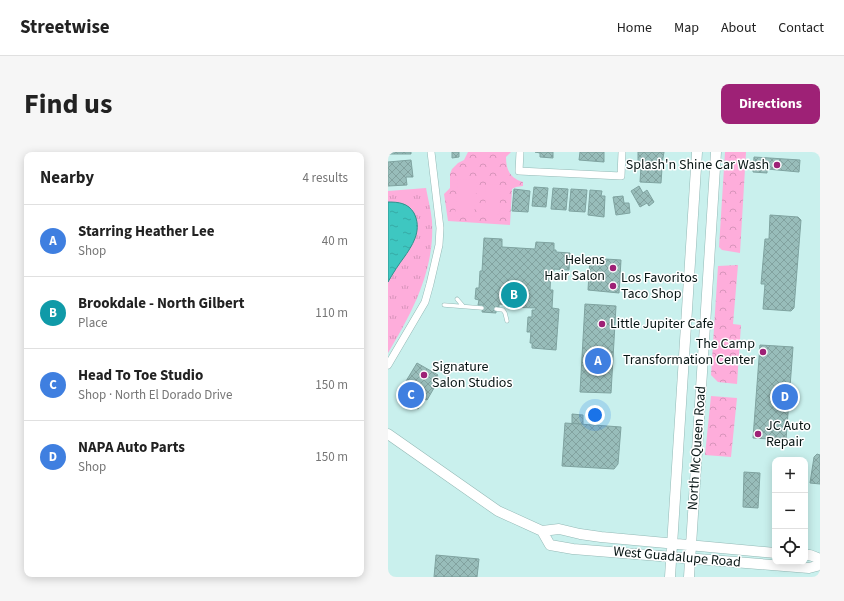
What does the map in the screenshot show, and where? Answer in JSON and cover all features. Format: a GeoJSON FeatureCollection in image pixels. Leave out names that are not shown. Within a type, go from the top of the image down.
{"type":"FeatureCollection","features":[{"type":"Feature","properties":{"kind":"main road","name":"North McQueen Road"},"geometry":{"type":"LineString","coordinates":[[670,577],[697,152]]}},
{"type":"Feature","properties":{"kind":"main road","name":"North McQueen Road"},"geometry":{"type":"LineString","coordinates":[[689,577],[716,152]]}},
{"type":"Feature","properties":{"kind":"main road"},"geometry":{"type":"LineString","coordinates":[[687,304],[706,306]]}},
{"type":"Feature","properties":{"kind":"main road","name":"West Guadalupe Road"},"geometry":{"type":"LineString","coordinates":[[388,434],[498,511],[542,531],[559,529],[580,534],[772,553]]}},
{"type":"Feature","properties":{"kind":"main road","name":"West Guadalupe Road"},"geometry":{"type":"LineString","coordinates":[[542,531],[550,545],[560,547],[809,568],[820,565]]}},
{"type":"Feature","properties":{"kind":"main road"},"geometry":{"type":"LineString","coordinates":[[808,555],[820,559]]}},
{"type":"Feature","properties":{"kind":"street"},"geometry":{"type":"LineString","coordinates":[[388,365],[425,302],[439,244],[440,228],[431,152]]}},
{"type":"Feature","properties":{"kind":"street"},"geometry":{"type":"LineString","coordinates":[[520,152],[519,171],[621,176],[622,152]]}},
{"type":"Feature","properties":{"kind":"lane"},"geometry":{"type":"LineString","coordinates":[[457,299],[463,306]]}},
{"type":"Feature","properties":{"kind":"lane"},"geometry":{"type":"LineString","coordinates":[[444,305],[482,308]]}},
{"type":"Feature","properties":{"kind":"lane"},"geometry":{"type":"LineString","coordinates":[[496,309],[503,310],[507,321]]}},
{"type":"Feature","properties":{"kind":"green space"},"geometry":{"type":"Polygon","coordinates":[[[468,152],[511,152],[506,157],[508,170],[512,176],[523,182],[523,186],[512,189],[510,225],[448,221],[444,194],[450,188],[450,174],[452,169],[464,160],[468,152]]]}},
{"type":"Feature","properties":{"kind":"green space"},"geometry":{"type":"Polygon","coordinates":[[[725,152],[746,152],[740,253],[722,250],[719,247],[725,152]]]}},
{"type":"Feature","properties":{"kind":"green space"},"geometry":{"type":"Polygon","coordinates":[[[458,179],[477,180],[474,217],[455,216],[458,179]]]}},
{"type":"Feature","properties":{"kind":"green space"},"geometry":{"type":"Polygon","coordinates":[[[486,184],[501,185],[499,215],[485,214],[486,184]]]}},
{"type":"Feature","properties":{"kind":"green space"},"geometry":{"type":"Polygon","coordinates":[[[426,188],[432,221],[430,257],[426,274],[413,307],[388,353],[388,191],[426,188]]]}},
{"type":"Feature","properties":{"kind":"green space"},"geometry":{"type":"Polygon","coordinates":[[[738,265],[733,324],[741,325],[737,384],[718,382],[711,375],[718,266],[738,265]]]}},
{"type":"Feature","properties":{"kind":"green space"},"geometry":{"type":"Polygon","coordinates":[[[711,396],[737,398],[731,457],[705,455],[711,396]]]}},
{"type":"Feature","properties":{"kind":"water"},"geometry":{"type":"Polygon","coordinates":[[[388,202],[399,203],[409,207],[414,213],[417,230],[414,241],[388,282],[388,202]]]}},
{"type":"Feature","properties":{"kind":"building"},"geometry":{"type":"Polygon","coordinates":[[[388,152],[411,152],[411,154],[388,154],[388,152]]]}},
{"type":"Feature","properties":{"kind":"building"},"geometry":{"type":"Polygon","coordinates":[[[452,152],[459,152],[459,157],[452,158],[452,152]]]}},
{"type":"Feature","properties":{"kind":"building"},"geometry":{"type":"Polygon","coordinates":[[[535,152],[553,152],[553,158],[540,157],[540,153],[535,152]]]}},
{"type":"Feature","properties":{"kind":"building"},"geometry":{"type":"Polygon","coordinates":[[[580,152],[604,152],[604,162],[579,160],[580,152]]]}},
{"type":"Feature","properties":{"kind":"building"},"geometry":{"type":"Polygon","coordinates":[[[638,152],[664,152],[662,164],[638,162],[638,152]]]}},
{"type":"Feature","properties":{"kind":"building","name":"Splash'n Shine Car Wash"},"geometry":{"type":"Polygon","coordinates":[[[754,157],[800,160],[799,172],[767,169],[767,173],[753,172],[754,157]]]}},
{"type":"Feature","properties":{"kind":"building"},"geometry":{"type":"Polygon","coordinates":[[[411,160],[413,177],[406,177],[407,185],[388,186],[388,162],[411,160]]]}},
{"type":"Feature","properties":{"kind":"building"},"geometry":{"type":"Polygon","coordinates":[[[641,166],[662,168],[661,183],[640,182],[641,166]]]}},
{"type":"Feature","properties":{"kind":"building"},"geometry":{"type":"Polygon","coordinates":[[[639,186],[643,193],[647,190],[654,202],[649,206],[647,203],[640,207],[631,191],[639,186]]]}},
{"type":"Feature","properties":{"kind":"building"},"geometry":{"type":"Polygon","coordinates":[[[534,187],[548,188],[546,207],[532,206],[534,187]]]}},
{"type":"Feature","properties":{"kind":"building"},"geometry":{"type":"Polygon","coordinates":[[[553,188],[568,189],[566,210],[551,209],[553,188]]]}},
{"type":"Feature","properties":{"kind":"building"},"geometry":{"type":"Polygon","coordinates":[[[514,189],[530,191],[528,212],[512,211],[514,189]]]}},
{"type":"Feature","properties":{"kind":"building"},"geometry":{"type":"Polygon","coordinates":[[[571,189],[587,190],[585,212],[569,211],[571,189]]]}},
{"type":"Feature","properties":{"kind":"building"},"geometry":{"type":"Polygon","coordinates":[[[590,190],[602,191],[601,196],[605,196],[604,217],[588,215],[590,190]]]}},
{"type":"Feature","properties":{"kind":"building"},"geometry":{"type":"Polygon","coordinates":[[[623,196],[624,203],[629,203],[630,213],[616,215],[613,197],[623,196]]]}},
{"type":"Feature","properties":{"kind":"building"},"geometry":{"type":"Polygon","coordinates":[[[770,215],[798,217],[801,220],[794,308],[791,311],[763,309],[765,284],[761,284],[765,239],[769,239],[770,215]]]}},
{"type":"Feature","properties":{"kind":"building"},"geometry":{"type":"Polygon","coordinates":[[[484,238],[502,239],[502,247],[535,249],[536,242],[554,243],[554,250],[556,250],[556,252],[570,253],[569,270],[551,270],[550,290],[553,290],[552,308],[559,309],[556,350],[532,348],[532,343],[530,343],[531,332],[527,332],[528,317],[532,317],[532,310],[535,310],[536,308],[508,307],[509,305],[499,304],[499,307],[496,307],[496,313],[482,312],[483,305],[478,305],[479,300],[475,299],[476,288],[479,288],[480,271],[482,271],[484,238]]]}},
{"type":"Feature","properties":{"kind":"building"},"geometry":{"type":"Polygon","coordinates":[[[590,258],[621,260],[619,293],[588,290],[590,258]]]}},
{"type":"Feature","properties":{"kind":"building"},"geometry":{"type":"Polygon","coordinates":[[[585,304],[616,306],[611,393],[580,392],[585,304]]]}},
{"type":"Feature","properties":{"kind":"building"},"geometry":{"type":"Polygon","coordinates":[[[760,345],[793,347],[786,440],[753,438],[760,345]]]}},
{"type":"Feature","properties":{"kind":"building"},"geometry":{"type":"Polygon","coordinates":[[[417,363],[438,375],[431,385],[434,388],[427,400],[424,399],[418,409],[397,396],[417,363]]]}},
{"type":"Feature","properties":{"kind":"building"},"geometry":{"type":"Polygon","coordinates":[[[572,414],[583,415],[583,424],[572,423],[572,414]]]}},
{"type":"Feature","properties":{"kind":"building"},"geometry":{"type":"Polygon","coordinates":[[[565,423],[621,427],[618,464],[614,469],[562,466],[565,423]]]}},
{"type":"Feature","properties":{"kind":"building"},"geometry":{"type":"Polygon","coordinates":[[[817,454],[820,455],[820,484],[810,483],[814,457],[817,454]]]}},
{"type":"Feature","properties":{"kind":"building"},"geometry":{"type":"Polygon","coordinates":[[[744,472],[760,473],[758,508],[743,507],[744,472]]]}},
{"type":"Feature","properties":{"kind":"building"},"geometry":{"type":"Polygon","coordinates":[[[436,555],[479,559],[477,577],[434,577],[436,555]]]}},
{"type":"Feature","properties":{"kind":"place","name":"Splash'n Shine Car Wash"},"geometry":{"type":"Point","coordinates":[777,165]}},
{"type":"Feature","properties":{"kind":"place","name":"Helens Hair Salon"},"geometry":{"type":"Point","coordinates":[613,268]}},
{"type":"Feature","properties":{"kind":"place","name":"Los Favoritos Taco Shop"},"geometry":{"type":"Point","coordinates":[613,286]}},
{"type":"Feature","properties":{"kind":"place","name":"Brookdale - North Gilbert"},"geometry":{"type":"Point","coordinates":[514,295]}},
{"type":"Feature","properties":{"kind":"place","name":"Little Jupiter Cafe"},"geometry":{"type":"Point","coordinates":[602,324]}},
{"type":"Feature","properties":{"kind":"place","name":"The Camp Transformation Center"},"geometry":{"type":"Point","coordinates":[763,352]}},
{"type":"Feature","properties":{"kind":"place","name":"Starring Heather Lee"},"geometry":{"type":"Point","coordinates":[598,361]}},
{"type":"Feature","properties":{"kind":"place","name":"Signature Salon Studios"},"geometry":{"type":"Point","coordinates":[424,375]}},
{"type":"Feature","properties":{"kind":"place","name":"Head To Toe Studio"},"geometry":{"type":"Point","coordinates":[411,395]}},
{"type":"Feature","properties":{"kind":"place","name":"NAPA Auto Parts"},"geometry":{"type":"Point","coordinates":[785,397]}},
{"type":"Feature","properties":{"kind":"place","name":"JC Auto Repair"},"geometry":{"type":"Point","coordinates":[758,434]}}]}
